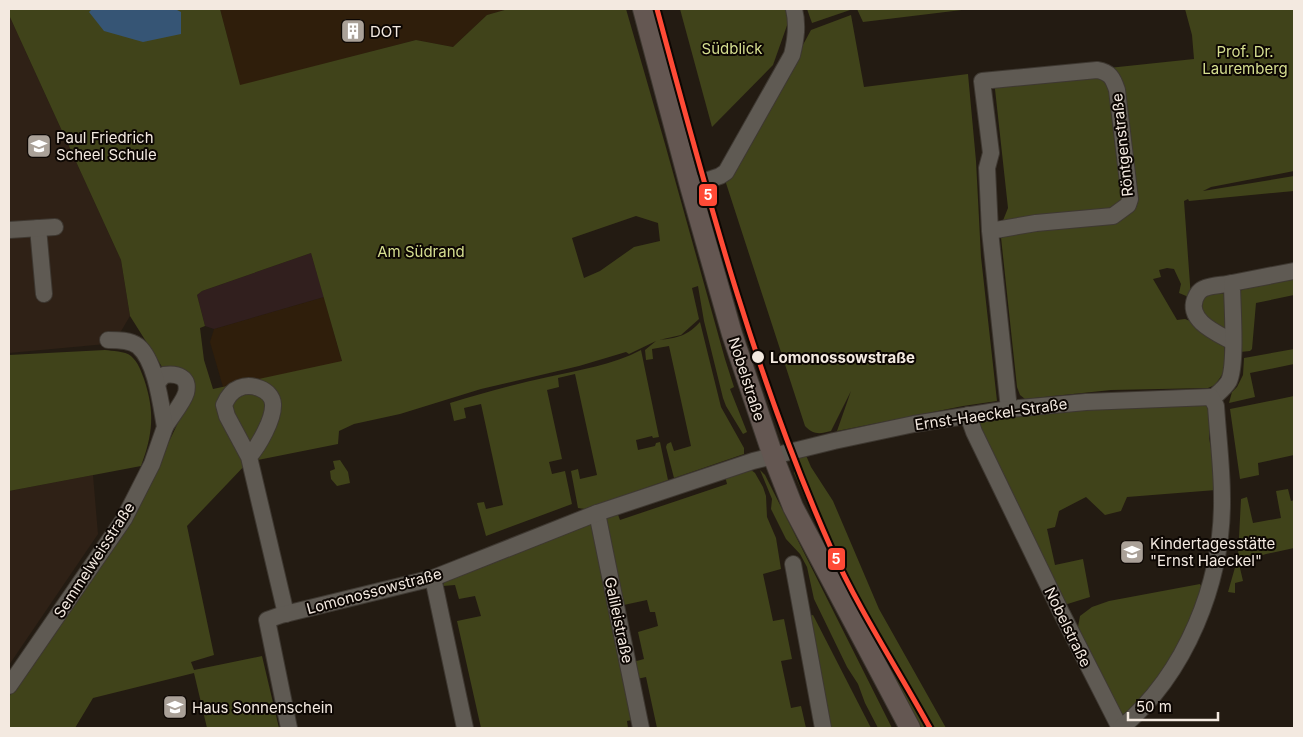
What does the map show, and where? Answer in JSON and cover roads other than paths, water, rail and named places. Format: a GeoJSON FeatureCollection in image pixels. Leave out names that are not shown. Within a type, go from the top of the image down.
{"type":"FeatureCollection","features":[{"type":"Feature","properties":{"kind":"main road","name":"Nobelstraße"},"geometry":{"type":"LineString","coordinates":[[643,9],[732,334],[773,456],[793,507],[909,728]]}},
{"type":"Feature","properties":{"kind":"street"},"geometry":{"type":"LineString","coordinates":[[690,186],[720,176],[726,172],[792,56],[797,35],[797,20],[794,9]]}},
{"type":"Feature","properties":{"kind":"street","name":"Röntgenstraße"},"geometry":{"type":"LineString","coordinates":[[990,231],[1113,216],[1128,205],[1130,199],[1117,90],[1111,74],[1097,70],[982,81],[991,152],[987,168],[990,231],[1009,409]]}},
{"type":"Feature","properties":{"kind":"street"},"geometry":{"type":"LineString","coordinates":[[9,230],[55,227]]}},
{"type":"Feature","properties":{"kind":"street"},"geometry":{"type":"LineString","coordinates":[[38,228],[44,294]]}},
{"type":"Feature","properties":{"kind":"street"},"geometry":{"type":"LineString","coordinates":[[1233,342],[1198,320],[1194,313],[1194,301],[1198,291],[1205,287],[1294,271]]}},
{"type":"Feature","properties":{"kind":"street"},"geometry":{"type":"LineString","coordinates":[[1121,728],[1158,692],[1170,673],[1190,638],[1213,575],[1221,532],[1222,498],[1216,406],[1213,398],[1229,380],[1233,359],[1232,283]]}},
{"type":"Feature","properties":{"kind":"street","name":"Semmelweisstraße"},"geometry":{"type":"LineString","coordinates":[[108,340],[121,340],[138,346],[146,356],[157,383],[165,427]]}},
{"type":"Feature","properties":{"kind":"street","name":"Semmelweisstraße"},"geometry":{"type":"LineString","coordinates":[[9,686],[124,520],[152,464],[165,427],[186,394],[186,386],[181,377],[174,373],[164,375],[157,383]]}},
{"type":"Feature","properties":{"kind":"street","name":"Ernst-Haeckel-Straße"},"geometry":{"type":"LineString","coordinates":[[773,456],[914,424],[1009,409],[1198,396],[1213,398]]}},
{"type":"Feature","properties":{"kind":"street","name":"Nobelstraße"},"geometry":{"type":"LineString","coordinates":[[968,415],[974,432],[1041,571],[1121,728]]}},
{"type":"Feature","properties":{"kind":"street","name":"Lomonossowstraße"},"geometry":{"type":"LineString","coordinates":[[290,728],[267,620],[433,578],[597,512],[773,456]]}},
{"type":"Feature","properties":{"kind":"street","name":"Lomonossowstraße"},"geometry":{"type":"LineString","coordinates":[[249,457],[286,614]]}},
{"type":"Feature","properties":{"kind":"street","name":"Galileistraße"},"geometry":{"type":"LineString","coordinates":[[597,512],[641,728]]}},
{"type":"Feature","properties":{"kind":"street"},"geometry":{"type":"LineString","coordinates":[[792,564],[823,728]]}},
{"type":"Feature","properties":{"kind":"street"},"geometry":{"type":"LineString","coordinates":[[433,578],[465,728]]}},
{"type":"Feature","properties":{"kind":"water"},"geometry":{"type":"Polygon","coordinates":[[[92,9],[175,9],[181,12],[181,34],[143,42],[104,31],[89,12],[92,9]]]}},
{"type":"Feature","properties":{"kind":"place","name":"DOT"},"geometry":{"type":"Point","coordinates":[353,31]}},
{"type":"Feature","properties":{"kind":"place","name":"Paul Friedrich Scheel Schule"},"geometry":{"type":"Point","coordinates":[39,146]}},
{"type":"Feature","properties":{"kind":"place","name":"Lomonossowstraße"},"geometry":{"type":"Point","coordinates":[758,357]}},
{"type":"Feature","properties":{"kind":"place","name":"Kindertagesstätte \"Ernst Haeckel\""},"geometry":{"type":"Point","coordinates":[1132,552]}},
{"type":"Feature","properties":{"kind":"place","name":"Haus Sonnenschein"},"geometry":{"type":"Point","coordinates":[175,707]}},
{"type":"Feature","properties":{"kind":"park label","name":"Südblick"},"geometry":{"type":"Point","coordinates":[732,48]}},
{"type":"Feature","properties":{"kind":"park label","name":"Prof. Dr. Lauremberg"},"geometry":{"type":"Point","coordinates":[1245,60]}},
{"type":"Feature","properties":{"kind":"park label","name":"Am Südrand"},"geometry":{"type":"Point","coordinates":[421,251]}}]}
